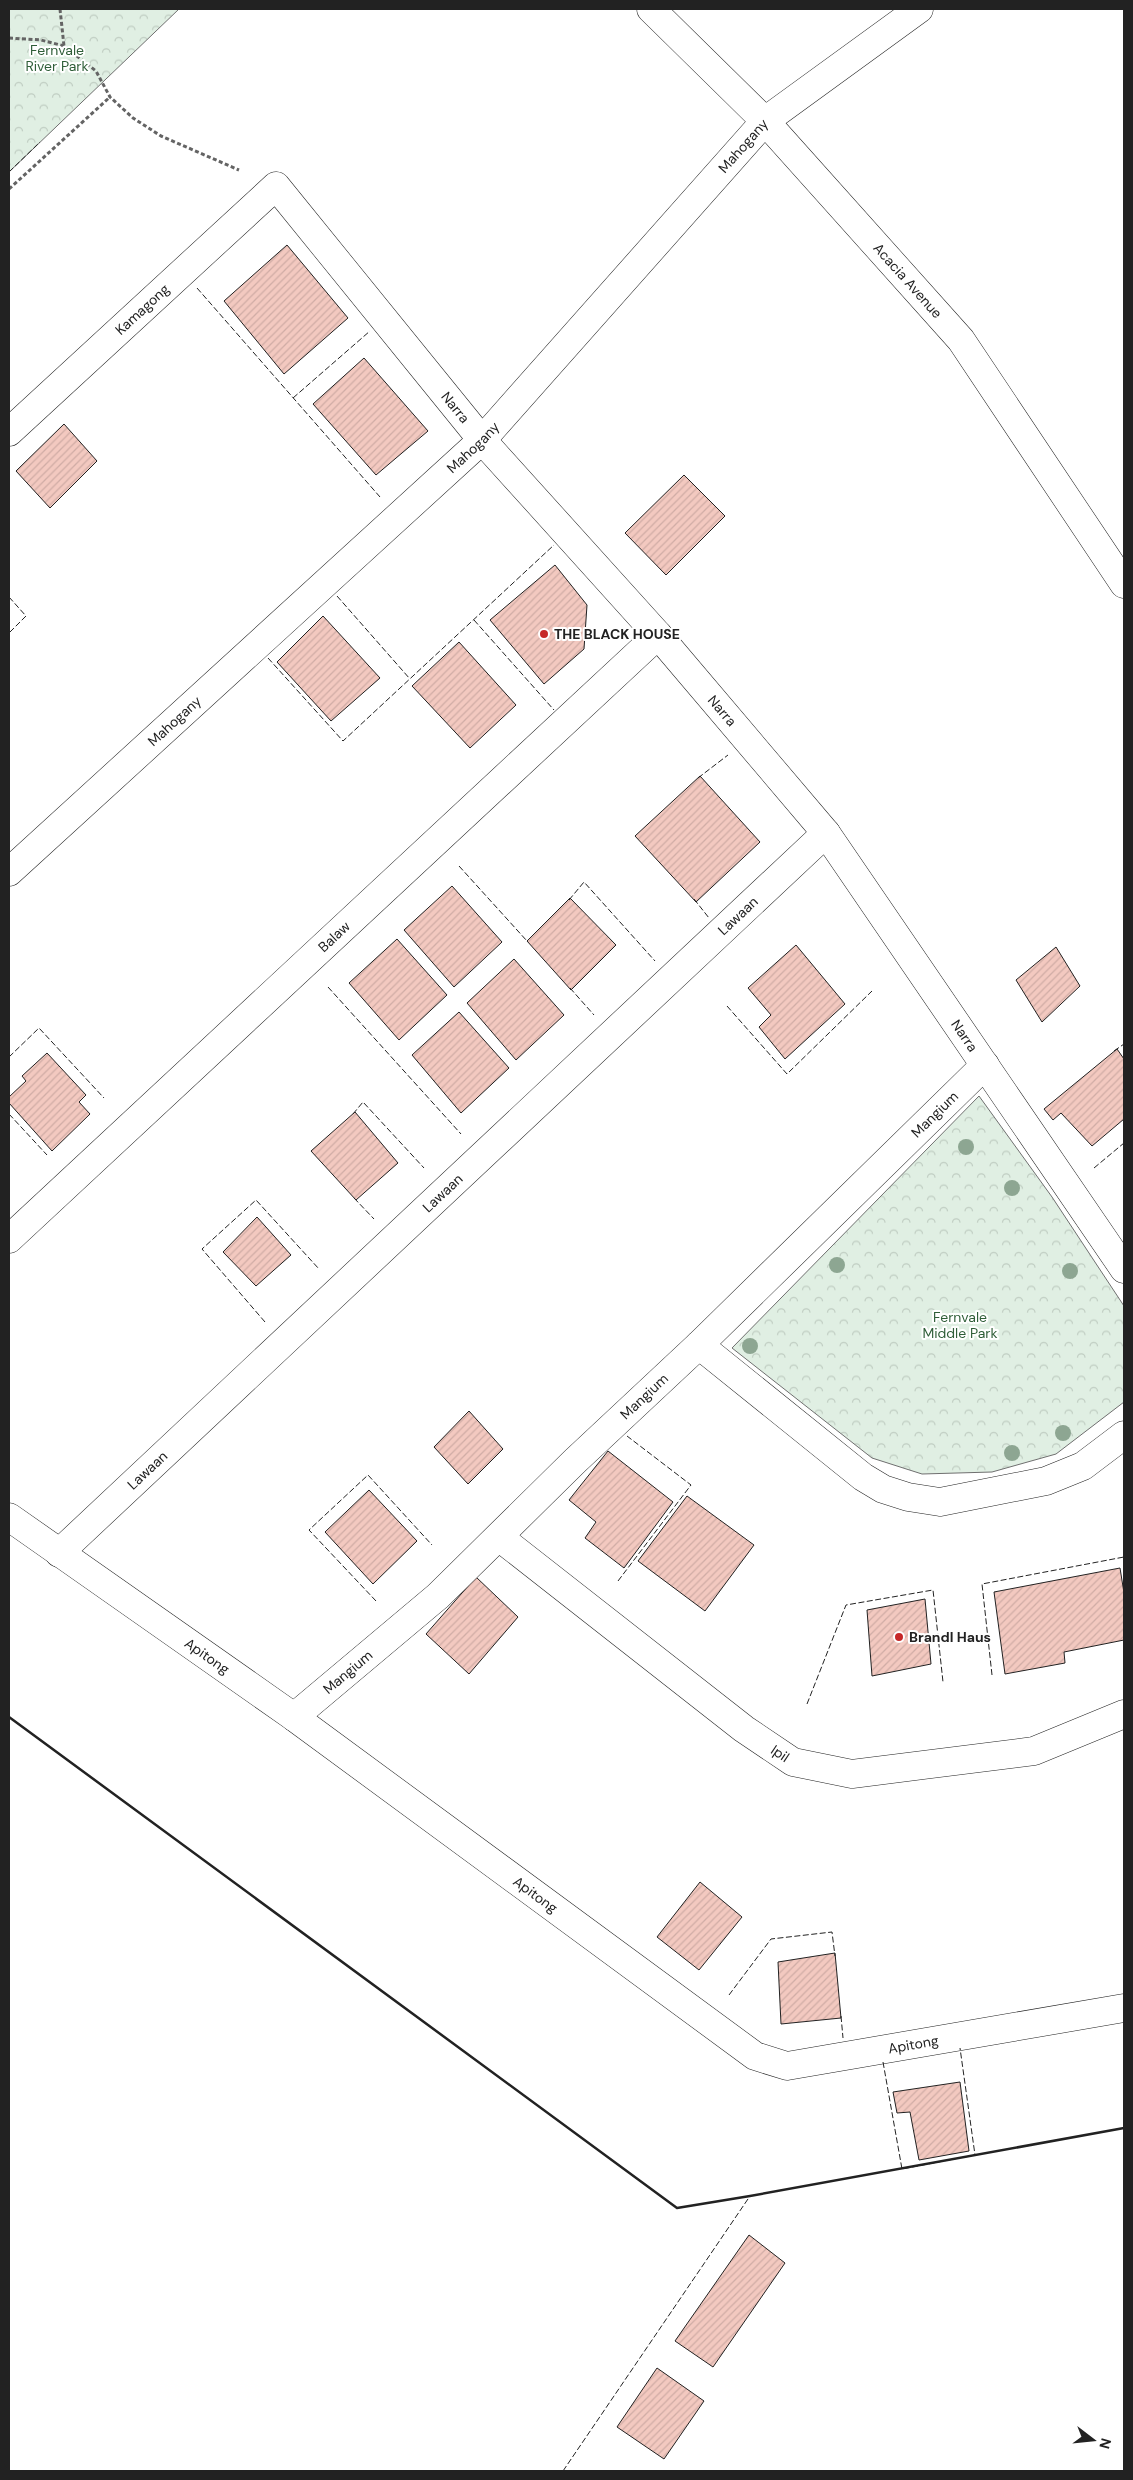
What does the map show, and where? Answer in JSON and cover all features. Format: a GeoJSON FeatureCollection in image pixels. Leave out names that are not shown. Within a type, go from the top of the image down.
{"type":"FeatureCollection","features":[{"type":"Feature","properties":{"kind":"street","name":"Acacia Avenue"},"geometry":{"type":"LineString","coordinates":[[651,9],[765,121],[961,340],[1124,584]]}},
{"type":"Feature","properties":{"kind":"street","name":"Mahogany"},"geometry":{"type":"LineString","coordinates":[[9,872],[482,440],[765,121],[919,9]]}},
{"type":"Feature","properties":{"kind":"street","name":"Kamagong"},"geometry":{"type":"LineString","coordinates":[[9,432],[276,186]]}},
{"type":"Feature","properties":{"kind":"street","name":"Narra"},"geometry":{"type":"LineString","coordinates":[[276,186],[482,440],[658,634],[826,833],[1124,1269]]}},
{"type":"Feature","properties":{"kind":"street","name":"Balaw"},"geometry":{"type":"LineString","coordinates":[[9,1239],[658,634]]}},
{"type":"Feature","properties":{"kind":"street","name":"Lawaan"},"geometry":{"type":"LineString","coordinates":[[59,1553],[826,833]]}},
{"type":"Feature","properties":{"kind":"street","name":"Mangium"},"geometry":{"type":"LineString","coordinates":[[294,1717],[438,1596],[575,1461],[699,1345],[984,1064]]}},
{"type":"Feature","properties":{"kind":"street"},"geometry":{"type":"LineString","coordinates":[[699,1345],[863,1477],[883,1489],[908,1497],[940,1502],[1046,1481],[1083,1466],[1124,1435]]}},
{"type":"Feature","properties":{"kind":"street","name":"Apitong"},"geometry":{"type":"LineString","coordinates":[[9,1517],[294,1717],[755,2056],[787,2066],[1124,2008]]}},
{"type":"Feature","properties":{"kind":"street","name":"Ipil"},"geometry":{"type":"LineString","coordinates":[[499,1537],[744,1729],[793,1762],[852,1774],[1034,1751],[1124,1714]]}},
{"type":"Feature","properties":{"kind":"path"},"geometry":{"type":"LineString","coordinates":[[60,9],[64,46]]}},
{"type":"Feature","properties":{"kind":"path"},"geometry":{"type":"LineString","coordinates":[[9,38],[40,40],[64,46],[96,71],[110,97],[134,118],[161,136],[276,186]]}},
{"type":"Feature","properties":{"kind":"path"},"geometry":{"type":"LineString","coordinates":[[9,189],[110,97]]}},
{"type":"Feature","properties":{"kind":"green space","name":"Fernvale River Park"},"geometry":{"type":"Polygon","coordinates":[[[9,9],[179,9],[9,172],[9,9]]]}},
{"type":"Feature","properties":{"kind":"green space","name":"Fernvale Middle Park"},"geometry":{"type":"Polygon","coordinates":[[[979,1096],[1052,1197],[1124,1306],[1124,1402],[1056,1454],[992,1472],[922,1474],[872,1458],[732,1348],[979,1096]]]}},
{"type":"Feature","properties":{"kind":"building"},"geometry":{"type":"Polygon","coordinates":[[[287,245],[348,318],[284,374],[224,301],[287,245]]]}},
{"type":"Feature","properties":{"kind":"building"},"geometry":{"type":"Polygon","coordinates":[[[364,358],[428,431],[376,475],[313,404],[364,358]]]}},
{"type":"Feature","properties":{"kind":"building"},"geometry":{"type":"Polygon","coordinates":[[[64,424],[97,461],[50,508],[16,471],[64,424]]]}},
{"type":"Feature","properties":{"kind":"building"},"geometry":{"type":"Polygon","coordinates":[[[684,475],[725,516],[666,575],[625,533],[684,475]]]}},
{"type":"Feature","properties":{"kind":"building","name":"THE BLACK HOUSE"},"geometry":{"type":"Polygon","coordinates":[[[555,565],[587,605],[584,649],[544,684],[490,620],[555,565]]]}},
{"type":"Feature","properties":{"kind":"building"},"geometry":{"type":"Polygon","coordinates":[[[323,616],[380,678],[331,721],[277,662],[323,616]]]}},
{"type":"Feature","properties":{"kind":"building"},"geometry":{"type":"Polygon","coordinates":[[[459,642],[516,705],[470,748],[412,686],[459,642]]]}},
{"type":"Feature","properties":{"kind":"building"},"geometry":{"type":"Polygon","coordinates":[[[700,776],[760,842],[696,902],[635,836],[700,776]]]}},
{"type":"Feature","properties":{"kind":"building"},"geometry":{"type":"Polygon","coordinates":[[[452,886],[502,942],[454,987],[404,930],[452,886]]]}},
{"type":"Feature","properties":{"kind":"building"},"geometry":{"type":"Polygon","coordinates":[[[570,898],[616,945],[571,990],[527,941],[570,898]]]}},
{"type":"Feature","properties":{"kind":"building"},"geometry":{"type":"Polygon","coordinates":[[[397,939],[447,995],[399,1040],[349,983],[397,939]]]}},
{"type":"Feature","properties":{"kind":"building"},"geometry":{"type":"Polygon","coordinates":[[[796,945],[845,1004],[785,1059],[759,1027],[771,1015],[748,988],[796,945]]]}},
{"type":"Feature","properties":{"kind":"building"},"geometry":{"type":"Polygon","coordinates":[[[1056,947],[1080,986],[1042,1022],[1016,980],[1056,947]]]}},
{"type":"Feature","properties":{"kind":"building"},"geometry":{"type":"Polygon","coordinates":[[[514,959],[564,1015],[516,1060],[467,1003],[514,959]]]}},
{"type":"Feature","properties":{"kind":"building"},"geometry":{"type":"Polygon","coordinates":[[[459,1012],[509,1068],[461,1113],[412,1055],[459,1012]]]}},
{"type":"Feature","properties":{"kind":"building"},"geometry":{"type":"Polygon","coordinates":[[[1117,1049],[1124,1059],[1124,1119],[1092,1146],[1061,1113],[1053,1120],[1044,1109],[1117,1049]]]}},
{"type":"Feature","properties":{"kind":"building"},"geometry":{"type":"Polygon","coordinates":[[[47,1053],[86,1095],[79,1102],[90,1114],[52,1151],[9,1103],[9,1097],[26,1081],[22,1076],[47,1053]]]}},
{"type":"Feature","properties":{"kind":"building"},"geometry":{"type":"Polygon","coordinates":[[[355,1112],[398,1163],[356,1200],[311,1151],[355,1112]]]}},
{"type":"Feature","properties":{"kind":"building"},"geometry":{"type":"Polygon","coordinates":[[[257,1217],[291,1255],[256,1286],[223,1252],[257,1217]]]}},
{"type":"Feature","properties":{"kind":"building"},"geometry":{"type":"Polygon","coordinates":[[[469,1411],[503,1449],[468,1484],[434,1447],[469,1411]]]}},
{"type":"Feature","properties":{"kind":"building"},"geometry":{"type":"Polygon","coordinates":[[[608,1451],[673,1502],[624,1568],[585,1538],[596,1522],[569,1500],[608,1451]]]}},
{"type":"Feature","properties":{"kind":"building"},"geometry":{"type":"Polygon","coordinates":[[[369,1490],[417,1541],[373,1584],[325,1532],[369,1490]]]}},
{"type":"Feature","properties":{"kind":"building"},"geometry":{"type":"Polygon","coordinates":[[[687,1496],[754,1545],[705,1611],[638,1561],[687,1496]]]}},
{"type":"Feature","properties":{"kind":"building"},"geometry":{"type":"Polygon","coordinates":[[[1120,1568],[1124,1593],[1124,1640],[1064,1652],[1065,1663],[1005,1674],[994,1592],[1120,1568]]]}},
{"type":"Feature","properties":{"kind":"building"},"geometry":{"type":"Polygon","coordinates":[[[476,1577],[518,1617],[469,1674],[426,1634],[476,1577]]]}},
{"type":"Feature","properties":{"kind":"building","name":"Brandl Haus"},"geometry":{"type":"Polygon","coordinates":[[[925,1599],[931,1664],[872,1676],[867,1610],[925,1599]]]}},
{"type":"Feature","properties":{"kind":"building"},"geometry":{"type":"Polygon","coordinates":[[[700,1882],[742,1917],[699,1970],[657,1937],[700,1882]]]}},
{"type":"Feature","properties":{"kind":"building"},"geometry":{"type":"Polygon","coordinates":[[[835,1953],[841,2018],[781,2024],[778,1962],[835,1953]]]}},
{"type":"Feature","properties":{"kind":"building"},"geometry":{"type":"Polygon","coordinates":[[[960,2082],[969,2151],[919,2160],[910,2112],[897,2113],[893,2092],[960,2082]]]}},
{"type":"Feature","properties":{"kind":"building"},"geometry":{"type":"Polygon","coordinates":[[[749,2235],[785,2263],[713,2367],[675,2341],[749,2235]]]}},
{"type":"Feature","properties":{"kind":"building"},"geometry":{"type":"Polygon","coordinates":[[[657,2368],[704,2401],[664,2459],[617,2427],[657,2368]]]}},
{"type":"Feature","properties":{"kind":"fence"},"geometry":{"type":"LineString","coordinates":[[9,172],[40,142]]}},
{"type":"Feature","properties":{"kind":"fence"},"geometry":{"type":"LineString","coordinates":[[197,288],[380,497]]}},
{"type":"Feature","properties":{"kind":"fence"},"geometry":{"type":"LineString","coordinates":[[293,398],[370,331]]}},
{"type":"Feature","properties":{"kind":"fence"},"geometry":{"type":"LineString","coordinates":[[268,658],[343,741],[554,545]]}},
{"type":"Feature","properties":{"kind":"fence"},"geometry":{"type":"LineString","coordinates":[[337,596],[410,679]]}},
{"type":"Feature","properties":{"kind":"fence"},"geometry":{"type":"LineString","coordinates":[[9,597],[26,616],[9,633]]}},
{"type":"Feature","properties":{"kind":"fence"},"geometry":{"type":"LineString","coordinates":[[474,620],[554,710]]}},
{"type":"Feature","properties":{"kind":"fence"},"geometry":{"type":"LineString","coordinates":[[698,778],[728,755]]}},
{"type":"Feature","properties":{"kind":"fence"},"geometry":{"type":"LineString","coordinates":[[459,866],[527,941]]}},
{"type":"Feature","properties":{"kind":"fence"},"geometry":{"type":"LineString","coordinates":[[569,900],[584,882],[655,961]]}},
{"type":"Feature","properties":{"kind":"fence"},"geometry":{"type":"LineString","coordinates":[[694,899],[709,918]]}},
{"type":"Feature","properties":{"kind":"fence"},"geometry":{"type":"LineString","coordinates":[[328,987],[461,1134]]}},
{"type":"Feature","properties":{"kind":"fence"},"geometry":{"type":"LineString","coordinates":[[570,988],[594,1015]]}},
{"type":"Feature","properties":{"kind":"fence"},"geometry":{"type":"LineString","coordinates":[[727,1006],[787,1074],[872,991]]}},
{"type":"Feature","properties":{"kind":"fence"},"geometry":{"type":"LineString","coordinates":[[9,1057],[39,1028],[104,1098]]}},
{"type":"Feature","properties":{"kind":"fence"},"geometry":{"type":"LineString","coordinates":[[1114,1051],[1124,1044]]}},
{"type":"Feature","properties":{"kind":"fence"},"geometry":{"type":"LineString","coordinates":[[353,1114],[363,1102],[424,1168]]}},
{"type":"Feature","properties":{"kind":"fence"},"geometry":{"type":"LineString","coordinates":[[9,1114],[47,1155]]}},
{"type":"Feature","properties":{"kind":"fence"},"geometry":{"type":"LineString","coordinates":[[1094,1168],[1124,1143]]}},
{"type":"Feature","properties":{"kind":"fence"},"geometry":{"type":"LineString","coordinates":[[354,1198],[374,1219]]}},
{"type":"Feature","properties":{"kind":"fence"},"geometry":{"type":"LineString","coordinates":[[265,1322],[202,1249],[256,1200],[319,1269]]}},
{"type":"Feature","properties":{"kind":"fence"},"geometry":{"type":"LineString","coordinates":[[618,1581],[691,1485],[627,1436]]}},
{"type":"Feature","properties":{"kind":"fence"},"geometry":{"type":"LineString","coordinates":[[376,1601],[309,1530],[368,1475],[432,1545]]}},
{"type":"Feature","properties":{"kind":"fence"},"geometry":{"type":"LineString","coordinates":[[992,1675],[982,1584],[1124,1557]]}},
{"type":"Feature","properties":{"kind":"fence"},"geometry":{"type":"LineString","coordinates":[[807,1704],[846,1605],[933,1590],[943,1682]]}},
{"type":"Feature","properties":{"kind":"fence"},"geometry":{"type":"LineString","coordinates":[[729,1995],[771,1939],[832,1932],[835,1956]]}},
{"type":"Feature","properties":{"kind":"fence"},"geometry":{"type":"LineString","coordinates":[[841,2016],[843,2038]]}},
{"type":"Feature","properties":{"kind":"fence"},"geometry":{"type":"LineString","coordinates":[[883,2062],[902,2169],[975,2155],[960,2048]]}},
{"type":"Feature","properties":{"kind":"fence"},"geometry":{"type":"LineString","coordinates":[[563,2471],[750,2196]]}},
{"type":"Feature","properties":{"kind":"wall"},"geometry":{"type":"LineString","coordinates":[[9,1717],[677,2208],[1124,2128]]}},
{"type":"Feature","properties":{"kind":"place","name":"THE BLACK HOUSE"},"geometry":{"type":"Point","coordinates":[544,634]}},
{"type":"Feature","properties":{"kind":"place","name":"Brandl Haus"},"geometry":{"type":"Point","coordinates":[899,1637]}}]}
